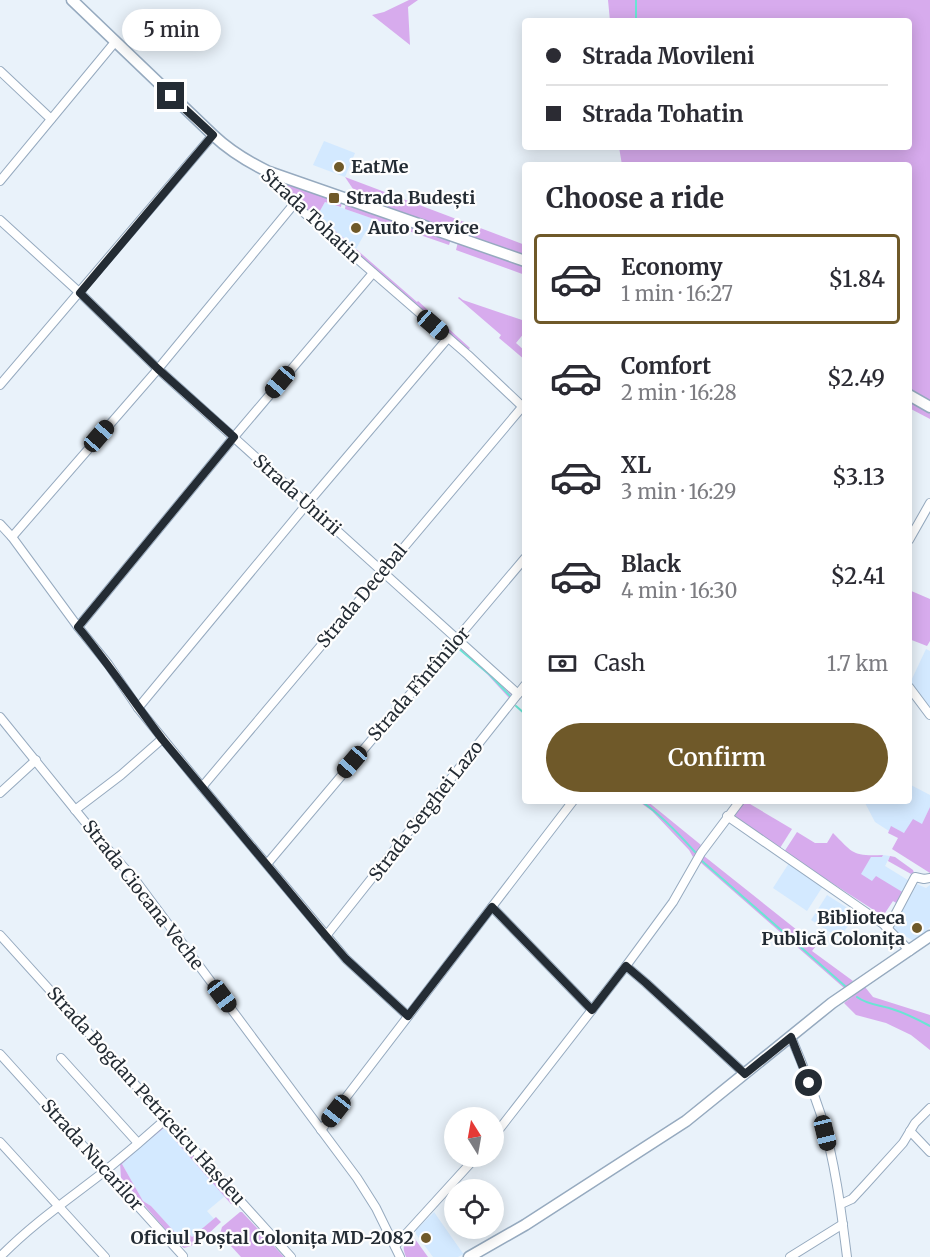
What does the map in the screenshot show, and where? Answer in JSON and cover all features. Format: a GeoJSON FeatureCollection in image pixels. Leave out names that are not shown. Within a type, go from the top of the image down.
{"type":"FeatureCollection","features":[{"type":"Feature","properties":{"kind":"street","name":"Strada Tohatin"},"geometry":{"type":"LineString","coordinates":[[72,0],[213,135],[238,156],[269,171],[278,188],[294,204],[448,338],[522,406]]}},
{"type":"Feature","properties":{"kind":"street"},"geometry":{"type":"LineString","coordinates":[[0,181],[115,42]]}},
{"type":"Feature","properties":{"kind":"street"},"geometry":{"type":"LineString","coordinates":[[0,72],[51,119]]}},
{"type":"Feature","properties":{"kind":"street"},"geometry":{"type":"LineString","coordinates":[[0,385],[213,135]]}},
{"type":"Feature","properties":{"kind":"street"},"geometry":{"type":"LineString","coordinates":[[269,171],[522,260]]}},
{"type":"Feature","properties":{"kind":"street"},"geometry":{"type":"LineString","coordinates":[[12,537],[158,369],[294,204]]}},
{"type":"Feature","properties":{"kind":"street","name":"Strada Unirii"},"geometry":{"type":"LineString","coordinates":[[0,220],[158,369],[518,694]]}},
{"type":"Feature","properties":{"kind":"street"},"geometry":{"type":"LineString","coordinates":[[78,627],[372,273]]}},
{"type":"Feature","properties":{"kind":"street"},"geometry":{"type":"LineString","coordinates":[[138,708],[448,338]]}},
{"type":"Feature","properties":{"kind":"street"},"geometry":{"type":"LineString","coordinates":[[912,397],[930,407]]}},
{"type":"Feature","properties":{"kind":"street","name":"Strada Decebal"},"geometry":{"type":"LineString","coordinates":[[202,787],[382,572],[522,410]]}},
{"type":"Feature","properties":{"kind":"street"},"geometry":{"type":"LineString","coordinates":[[912,535],[930,503]]}},
{"type":"Feature","properties":{"kind":"street"},"geometry":{"type":"LineString","coordinates":[[0,524],[108,664],[162,739],[346,959],[408,1016]]}},
{"type":"Feature","properties":{"kind":"street","name":"Strada Fîntînilor"},"geometry":{"type":"LineString","coordinates":[[267,864],[522,562]]}},
{"type":"Feature","properties":{"kind":"street","name":"Strada Serghei Lazo"},"geometry":{"type":"LineString","coordinates":[[326,936],[522,689]]}},
{"type":"Feature","properties":{"kind":"street"},"geometry":{"type":"LineString","coordinates":[[912,691],[930,715]]}},
{"type":"Feature","properties":{"kind":"street","name":"Strada Ciocana Veche"},"geometry":{"type":"LineString","coordinates":[[0,717],[98,838],[136,881],[357,1178],[376,1208],[399,1256]]}},
{"type":"Feature","properties":{"kind":"street"},"geometry":{"type":"LineString","coordinates":[[75,810],[121,775],[162,739]]}},
{"type":"Feature","properties":{"kind":"street"},"geometry":{"type":"LineString","coordinates":[[0,793],[36,760]]}},
{"type":"Feature","properties":{"kind":"street"},"geometry":{"type":"LineString","coordinates":[[321,1130],[571,804]]}},
{"type":"Feature","properties":{"kind":"street"},"geometry":{"type":"LineString","coordinates":[[504,1123],[673,902],[701,853],[737,804]]}},
{"type":"Feature","properties":{"kind":"street"},"geometry":{"type":"LineString","coordinates":[[727,816],[888,928],[910,951]]}},
{"type":"Feature","properties":{"kind":"street"},"geometry":{"type":"LineString","coordinates":[[888,928],[915,877],[930,878]]}},
{"type":"Feature","properties":{"kind":"street"},"geometry":{"type":"LineString","coordinates":[[492,907],[592,1010]]}},
{"type":"Feature","properties":{"kind":"street","name":"Strada Bogdan Petriceicu Hașdeu"},"geometry":{"type":"LineString","coordinates":[[0,935],[291,1257]]}},
{"type":"Feature","properties":{"kind":"street"},"geometry":{"type":"LineString","coordinates":[[469,1257],[525,1225],[686,1121],[852,989],[930,936]]}},
{"type":"Feature","properties":{"kind":"street"},"geometry":{"type":"LineString","coordinates":[[626,966],[745,1074]]}},
{"type":"Feature","properties":{"kind":"street"},"geometry":{"type":"LineString","coordinates":[[791,1037],[804,1066],[821,1116],[841,1204],[847,1257]]}},
{"type":"Feature","properties":{"kind":"street","name":"Strada Nucarilor"},"geometry":{"type":"LineString","coordinates":[[0,1054],[183,1256]]}},
{"type":"Feature","properties":{"kind":"street"},"geometry":{"type":"LineString","coordinates":[[61,1058],[138,1143]]}},
{"type":"Feature","properties":{"kind":"street"},"geometry":{"type":"LineString","coordinates":[[841,1204],[852,1199],[865,1185],[903,1143],[915,1123],[930,1108]]}},
{"type":"Feature","properties":{"kind":"street"},"geometry":{"type":"LineString","coordinates":[[0,1257],[16,1240],[58,1205],[106,1170],[166,1119]]}},
{"type":"Feature","properties":{"kind":"street"},"geometry":{"type":"LineString","coordinates":[[910,1131],[930,1152]]}},
{"type":"Feature","properties":{"kind":"street"},"geometry":{"type":"LineString","coordinates":[[0,1142],[105,1257]]}},
{"type":"Feature","properties":{"kind":"street"},"geometry":{"type":"LineString","coordinates":[[395,1246],[467,1167]]}},
{"type":"Feature","properties":{"kind":"street"},"geometry":{"type":"LineString","coordinates":[[790,1257],[843,1224]]}},
{"type":"Feature","properties":{"kind":"shaded area"},"geometry":{"type":"Polygon","coordinates":[[[409,0],[418,0],[408,7],[410,45],[372,15],[409,0]]]}},
{"type":"Feature","properties":{"kind":"shaded area"},"geometry":{"type":"Polygon","coordinates":[[[608,0],[930,0],[930,402],[912,391],[912,162],[622,162],[620,150],[912,150],[912,18],[610,18],[608,0]]]}},
{"type":"Feature","properties":{"kind":"shaded area"},"geometry":{"type":"Polygon","coordinates":[[[324,141],[355,153],[345,177],[313,165],[324,141]]]}},
{"type":"Feature","properties":{"kind":"shaded area"},"geometry":{"type":"Polygon","coordinates":[[[345,177],[522,244],[522,255],[359,198],[345,177]]]}},
{"type":"Feature","properties":{"kind":"shaded area"},"geometry":{"type":"Polygon","coordinates":[[[283,181],[342,201],[341,207],[325,202],[317,216],[352,245],[350,248],[286,191],[282,184],[283,181]]]}},
{"type":"Feature","properties":{"kind":"shaded area"},"geometry":{"type":"Polygon","coordinates":[[[325,202],[377,220],[368,235],[365,233],[356,249],[317,216],[325,202]]]}},
{"type":"Feature","properties":{"kind":"shaded area"},"geometry":{"type":"Polygon","coordinates":[[[346,202],[451,239],[449,245],[345,209],[346,202]]]}},
{"type":"Feature","properties":{"kind":"shaded area"},"geometry":{"type":"Polygon","coordinates":[[[458,242],[522,265],[522,274],[456,250],[458,242]]]}},
{"type":"Feature","properties":{"kind":"shaded area"},"geometry":{"type":"Polygon","coordinates":[[[356,249],[470,348],[468,350],[354,251],[356,249]]]}},
{"type":"Feature","properties":{"kind":"shaded area"},"geometry":{"type":"Polygon","coordinates":[[[458,298],[522,320],[522,336],[516,343],[522,348],[522,357],[499,338],[501,335],[458,298]]]}},
{"type":"Feature","properties":{"kind":"shaded area"},"geometry":{"type":"Polygon","coordinates":[[[912,401],[930,412],[930,419],[912,410],[912,401]]]}},
{"type":"Feature","properties":{"kind":"shaded area"},"geometry":{"type":"Polygon","coordinates":[[[912,591],[930,599],[930,641],[927,646],[912,640],[912,591]]]}},
{"type":"Feature","properties":{"kind":"shaded area"},"geometry":{"type":"Polygon","coordinates":[[[458,644],[509,689],[511,695],[509,698],[487,674],[456,647],[458,644]]]}},
{"type":"Feature","properties":{"kind":"shaded area"},"geometry":{"type":"Polygon","coordinates":[[[926,649],[930,651],[930,710],[912,686],[912,679],[926,649]]]}},
{"type":"Feature","properties":{"kind":"shaded area"},"geometry":{"type":"Polygon","coordinates":[[[912,786],[930,795],[930,807],[922,825],[904,833],[892,827],[889,831],[875,822],[866,804],[912,804],[912,786]]]}},
{"type":"Feature","properties":{"kind":"shaded area"},"geometry":{"type":"Polygon","coordinates":[[[642,804],[651,804],[701,845],[693,857],[689,850],[652,811],[642,804]]]}},
{"type":"Feature","properties":{"kind":"shaded area"},"geometry":{"type":"Polygon","coordinates":[[[743,804],[750,804],[792,829],[780,848],[736,819],[735,815],[743,804]]]}},
{"type":"Feature","properties":{"kind":"shaded area"},"geometry":{"type":"Polygon","coordinates":[[[930,807],[930,873],[892,849],[898,838],[888,833],[891,826],[904,833],[913,819],[922,824],[930,807]]]}},
{"type":"Feature","properties":{"kind":"shaded area"},"geometry":{"type":"Polygon","coordinates":[[[797,832],[815,843],[827,843],[833,833],[854,852],[865,855],[883,855],[882,857],[871,857],[861,874],[872,881],[876,876],[904,893],[898,904],[893,901],[883,916],[784,852],[797,832]]]}},
{"type":"Feature","properties":{"kind":"shaded area"},"geometry":{"type":"Polygon","coordinates":[[[883,855],[890,856],[885,866],[911,882],[898,904],[856,878],[871,857],[882,857],[883,855]]]}},
{"type":"Feature","properties":{"kind":"shaded area"},"geometry":{"type":"Polygon","coordinates":[[[704,856],[816,946],[812,951],[853,981],[844,988],[700,862],[704,856]]]}},
{"type":"Feature","properties":{"kind":"shaded area"},"geometry":{"type":"Polygon","coordinates":[[[890,856],[895,857],[914,873],[911,874],[888,861],[890,856]]]}},
{"type":"Feature","properties":{"kind":"shaded area"},"geometry":{"type":"Polygon","coordinates":[[[789,863],[823,886],[807,911],[773,888],[789,863]]]}},
{"type":"Feature","properties":{"kind":"shaded area"},"geometry":{"type":"Polygon","coordinates":[[[917,884],[926,888],[930,885],[930,927],[916,942],[892,929],[908,896],[917,884]]]}},
{"type":"Feature","properties":{"kind":"shaded area"},"geometry":{"type":"Polygon","coordinates":[[[827,895],[857,914],[839,938],[811,920],[827,895]]]}},
{"type":"Feature","properties":{"kind":"shaded area"},"geometry":{"type":"Polygon","coordinates":[[[865,987],[873,997],[930,1015],[930,1050],[911,1035],[886,1023],[856,1015],[844,1003],[865,987]]]}},
{"type":"Feature","properties":{"kind":"shaded area"},"geometry":{"type":"Polygon","coordinates":[[[163,1127],[122,1164],[143,1201],[151,1206],[180,1238],[188,1233],[192,1237],[216,1217],[221,1222],[199,1241],[184,1248],[176,1242],[121,1178],[120,1163],[163,1127]]]}},
{"type":"Feature","properties":{"kind":"shaded area"},"geometry":{"type":"Polygon","coordinates":[[[164,1128],[225,1196],[207,1211],[214,1219],[192,1237],[180,1239],[151,1206],[143,1201],[122,1164],[164,1128]]]}},
{"type":"Feature","properties":{"kind":"shaded area"},"geometry":{"type":"Polygon","coordinates":[[[171,1130],[237,1204],[231,1204],[168,1132],[171,1130]]]}},
{"type":"Feature","properties":{"kind":"shaded area"},"geometry":{"type":"Polygon","coordinates":[[[240,1212],[284,1257],[241,1257],[220,1234],[222,1227],[240,1212]]]}},
{"type":"Feature","properties":{"kind":"shaded area"},"geometry":{"type":"Polygon","coordinates":[[[434,1212],[444,1226],[444,1239],[453,1239],[464,1254],[458,1257],[433,1257],[416,1234],[416,1230],[434,1212]]]}},
{"type":"Feature","properties":{"kind":"shaded area"},"geometry":{"type":"Polygon","coordinates":[[[409,1238],[415,1239],[428,1257],[406,1257],[404,1247],[409,1238]]]}},
{"type":"Feature","properties":{"kind":"waterway"},"geometry":{"type":"LineString","coordinates":[[636,0],[636,18]]}},
{"type":"Feature","properties":{"kind":"waterway"},"geometry":{"type":"LineString","coordinates":[[458,648],[490,675],[510,696]]}},
{"type":"Feature","properties":{"kind":"waterway"},"geometry":{"type":"LineString","coordinates":[[516,706],[522,711]]}},
{"type":"Feature","properties":{"kind":"waterway"},"geometry":{"type":"LineString","coordinates":[[645,804],[670,825],[695,852]]}},
{"type":"Feature","properties":{"kind":"waterway"},"geometry":{"type":"LineString","coordinates":[[702,861],[845,986]]}},
{"type":"Feature","properties":{"kind":"waterway"},"geometry":{"type":"LineString","coordinates":[[857,997],[868,1003],[915,1018],[930,1026]]}},
{"type":"Feature","properties":{"kind":"place","name":"EatMe"},"geometry":{"type":"Point","coordinates":[339,167]}},
{"type":"Feature","properties":{"kind":"place","name":"Strada Budești"},"geometry":{"type":"Point","coordinates":[334,198]}},
{"type":"Feature","properties":{"kind":"place","name":"Auto Service"},"geometry":{"type":"Point","coordinates":[356,228]}},
{"type":"Feature","properties":{"kind":"place","name":"Biblioteca Publică Colonița"},"geometry":{"type":"Point","coordinates":[917,928]}},
{"type":"Feature","properties":{"kind":"place","name":"Oficiul Poștal Colonița MD-2082"},"geometry":{"type":"Point","coordinates":[426,1238]}},
{"type":"Feature","properties":{"kind":"route"},"geometry":{"type":"LineString","coordinates":[[171,96],[213,135],[80,293],[158,369],[234,437],[78,627],[108,664],[162,739],[326,936],[346,959],[408,1016],[492,907],[592,1010],[626,966],[745,1074],[791,1037],[809,1083]]}}]}
